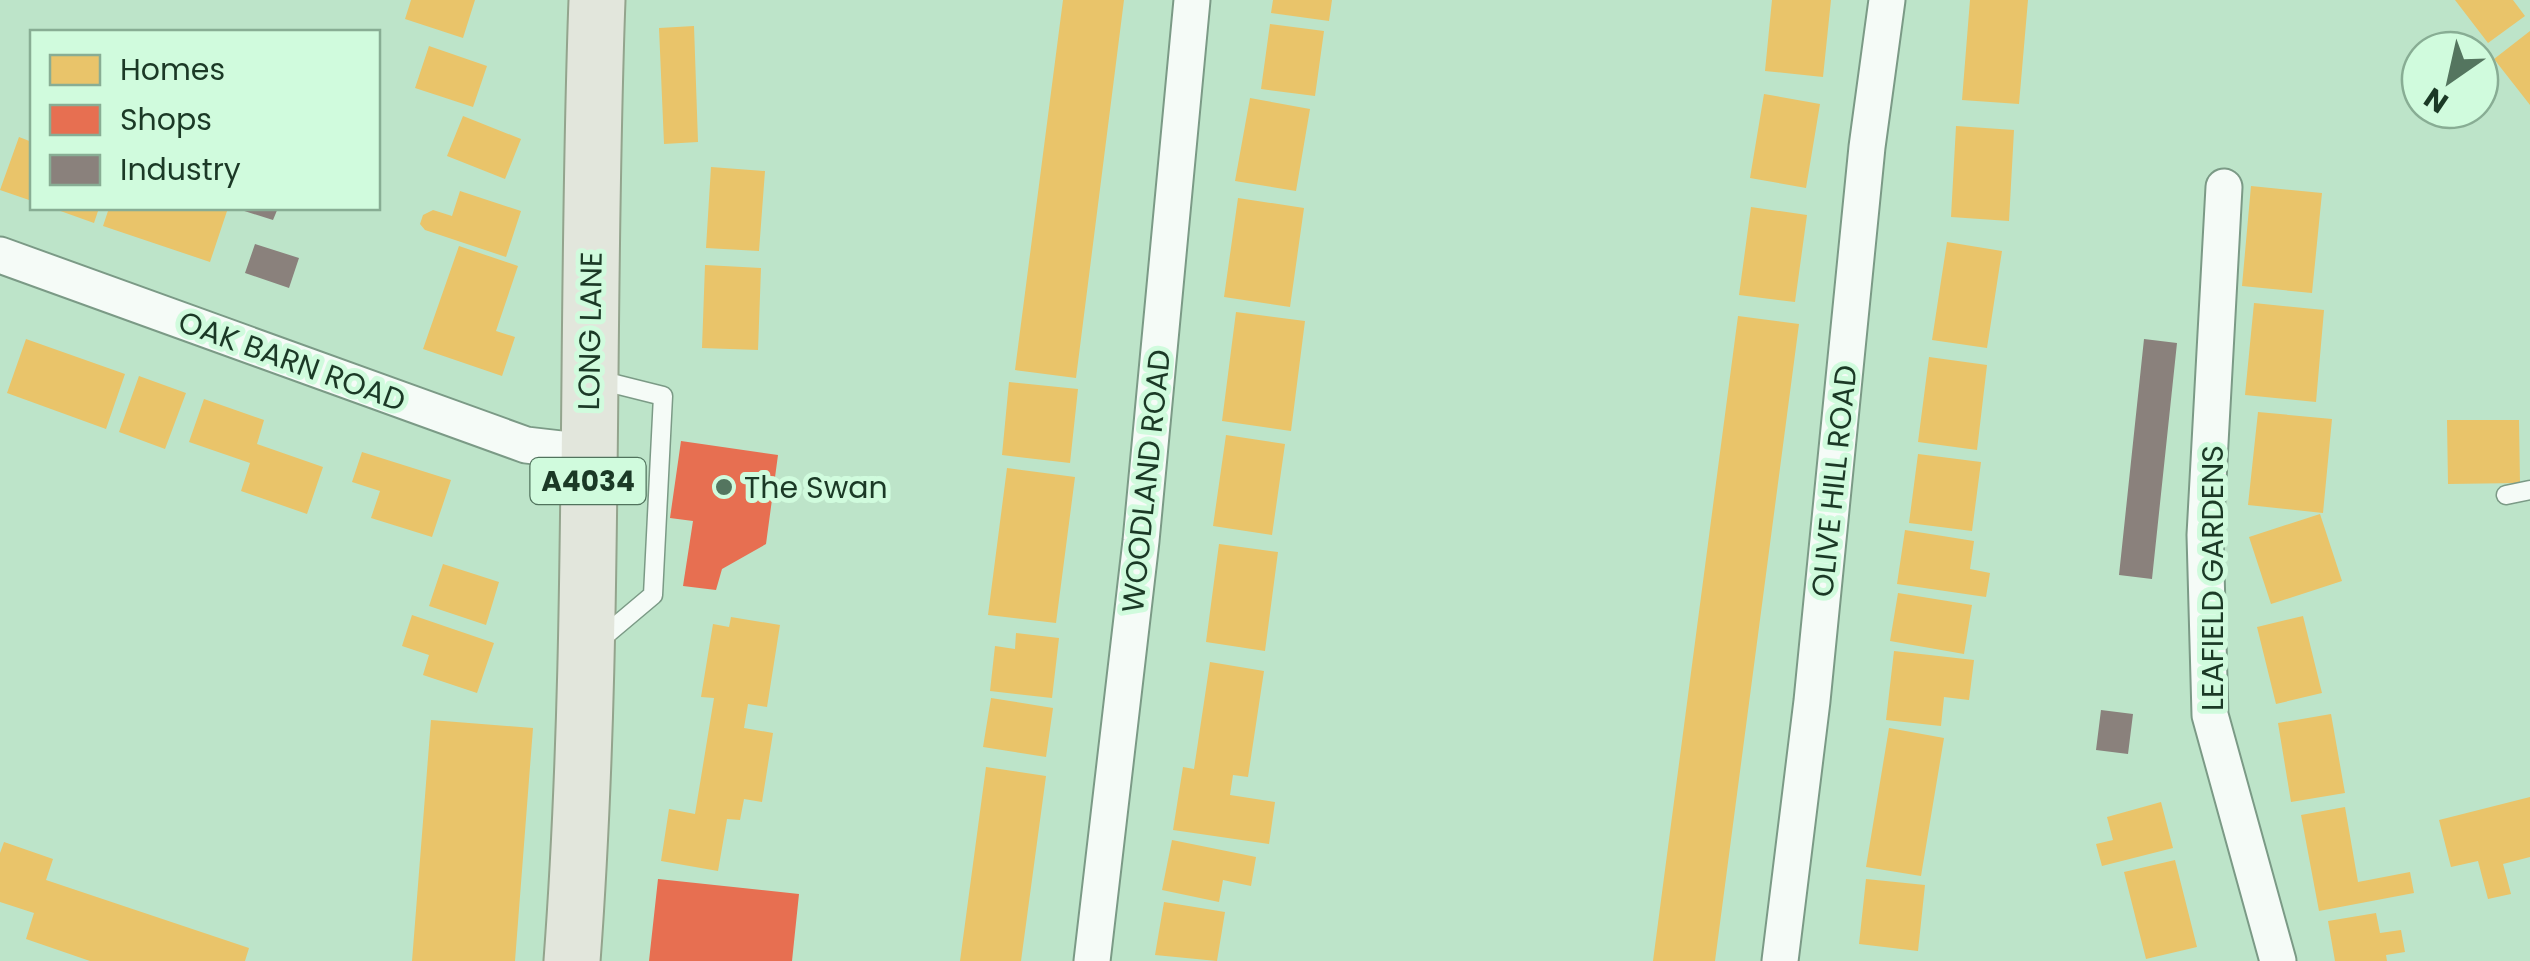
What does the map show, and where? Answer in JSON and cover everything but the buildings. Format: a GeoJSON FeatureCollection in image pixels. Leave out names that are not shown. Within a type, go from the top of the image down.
{"type":"FeatureCollection","features":[{"type":"Feature","properties":{"kind":"main road","name":"LONG LANE"},"geometry":{"type":"LineString","coordinates":[[572,961],[587,651],[587,452],[597,0]]}},
{"type":"Feature","properties":{"kind":"street","name":"WOODLAND ROAD"},"geometry":{"type":"LineString","coordinates":[[1092,961],[1141,541],[1192,0]]}},
{"type":"Feature","properties":{"kind":"street","name":"OLIVE HILL ROAD"},"geometry":{"type":"LineString","coordinates":[[1780,961],[1812,701],[1868,146],[1887,0]]}},
{"type":"Feature","properties":{"kind":"street","name":"LEAFIELD GARDENS"},"geometry":{"type":"LineString","coordinates":[[2224,187],[2205,535],[2210,715],[2278,961]]}},
{"type":"Feature","properties":{"kind":"street","name":"OAK BARN ROAD"},"geometry":{"type":"LineString","coordinates":[[0,255],[526,445],[587,452]]}},
{"type":"Feature","properties":{"kind":"lane"},"geometry":{"type":"LineString","coordinates":[[587,651],[653,595],[664,396],[590,378]]}},
{"type":"Feature","properties":{"kind":"lane"},"geometry":{"type":"LineString","coordinates":[[2506,495],[2530,490]]}},
{"type":"Feature","properties":{"kind":"place","name":"The Swan"},"geometry":{"type":"Point","coordinates":[724,487]}}]}
